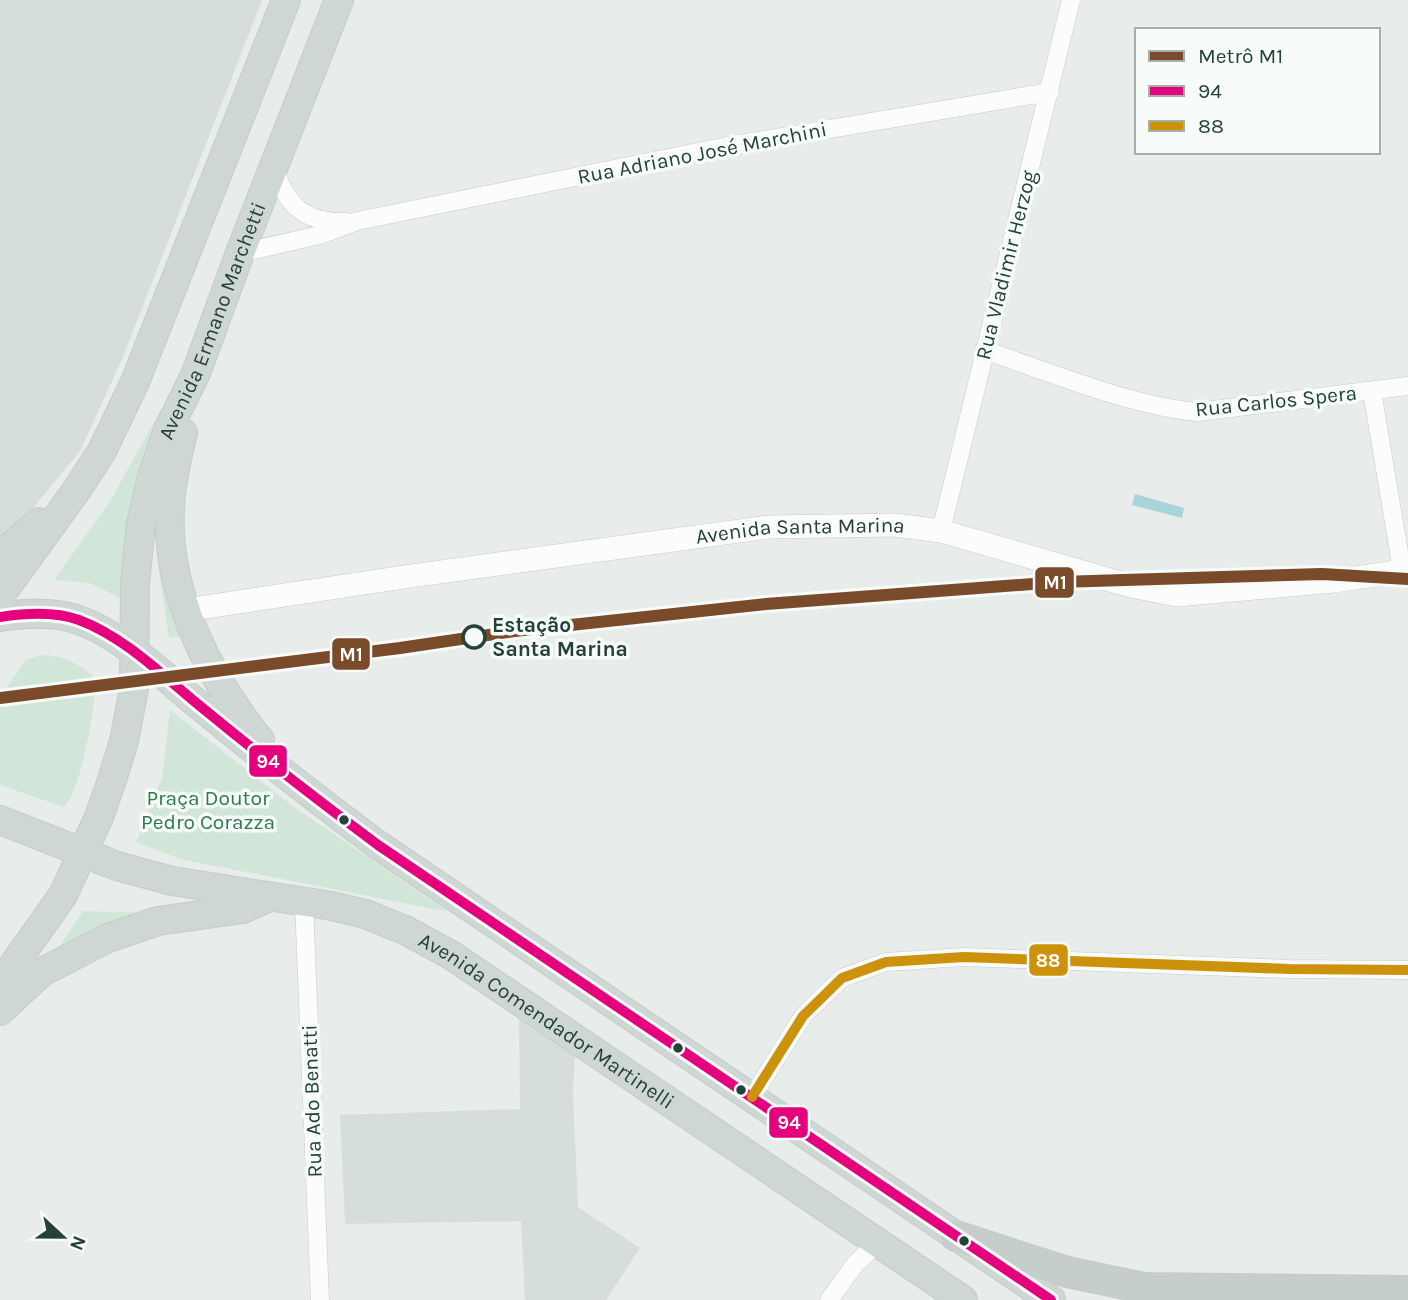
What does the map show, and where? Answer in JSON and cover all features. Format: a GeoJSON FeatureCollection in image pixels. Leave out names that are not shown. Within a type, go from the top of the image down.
{"type":"FeatureCollection","features":[{"type":"Feature","properties":{"kind":"highway"},"geometry":{"type":"LineString","coordinates":[[956,1236],[1067,1272],[1144,1288],[1408,1291]]}},
{"type":"Feature","properties":{"kind":"main road"},"geometry":{"type":"LineString","coordinates":[[0,596],[102,451],[135,382],[286,0]]}},
{"type":"Feature","properties":{"kind":"main road","name":"Avenida Ermano Marchetti"},"geometry":{"type":"LineString","coordinates":[[136,654],[135,584],[141,524],[160,453],[196,373],[339,0]]}},
{"type":"Feature","properties":{"kind":"main road"},"geometry":{"type":"LineString","coordinates":[[196,373],[177,457],[170,510],[173,559],[186,610],[201,649],[235,709],[300,788]]}},
{"type":"Feature","properties":{"kind":"main road"},"geometry":{"type":"LineString","coordinates":[[0,556],[76,491]]}},
{"type":"Feature","properties":{"kind":"main road"},"geometry":{"type":"LineString","coordinates":[[0,617],[48,614],[77,620],[101,630],[136,654],[300,788],[378,845],[1051,1300]]}},
{"type":"Feature","properties":{"kind":"main road"},"geometry":{"type":"LineString","coordinates":[[0,984],[63,895],[99,817],[124,741],[134,689],[136,654]]}},
{"type":"Feature","properties":{"kind":"main road"},"geometry":{"type":"LineString","coordinates":[[0,820],[81,853]]}},
{"type":"Feature","properties":{"kind":"main road","name":"Avenida Comendador Martinelli"},"geometry":{"type":"LineString","coordinates":[[81,853],[172,881],[365,914],[405,930],[451,955],[963,1300]]}},
{"type":"Feature","properties":{"kind":"main road"},"geometry":{"type":"LineString","coordinates":[[0,1011],[42,972],[108,938],[158,921],[243,909],[272,897]]}},
{"type":"Feature","properties":{"kind":"street","name":"Rua Vladimir Herzog"},"geometry":{"type":"LineString","coordinates":[[942,531],[1071,0]]}},
{"type":"Feature","properties":{"kind":"street","name":"Rua Adriano José Marchini"},"geometry":{"type":"LineString","coordinates":[[240,253],[320,235],[357,221],[727,146],[1050,92]]}},
{"type":"Feature","properties":{"kind":"street","name":"Rua Adriano José Marchini"},"geometry":{"type":"LineString","coordinates":[[274,167],[289,199],[302,214],[326,221],[357,221]]}},
{"type":"Feature","properties":{"kind":"street","name":"Rua Carlos Spera"},"geometry":{"type":"LineString","coordinates":[[984,350],[1173,410],[1198,412],[1408,386]]}},
{"type":"Feature","properties":{"kind":"street"},"geometry":{"type":"LineString","coordinates":[[1372,391],[1405,570]]}},
{"type":"Feature","properties":{"kind":"street","name":"Avenida Santa Marina"},"geometry":{"type":"LineString","coordinates":[[186,610],[437,572],[768,527],[895,525],[942,531],[1130,586],[1177,595],[1335,580],[1405,570]]}},
{"type":"Feature","properties":{"kind":"street","name":"Rua Ado Benatti"},"geometry":{"type":"LineString","coordinates":[[304,902],[320,1300]]}},
{"type":"Feature","properties":{"kind":"street"},"geometry":{"type":"LineString","coordinates":[[752,1097],[803,1016],[842,978],[886,962],[964,957],[1276,969],[1408,970]]}},
{"type":"Feature","properties":{"kind":"street"},"geometry":{"type":"LineString","coordinates":[[829,1300],[856,1263],[879,1242]]}},
{"type":"Feature","properties":{"kind":"shaded area"},"geometry":{"type":"Polygon","coordinates":[[[0,0],[262,0],[123,357],[80,451],[29,513],[0,539],[0,0]]]}},
{"type":"Feature","properties":{"kind":"shaded area"},"geometry":{"type":"Polygon","coordinates":[[[519,1019],[575,1055],[573,1094],[578,1207],[640,1248],[606,1300],[525,1300],[521,1221],[345,1224],[340,1115],[520,1109],[519,1019]]]}},
{"type":"Feature","properties":{"kind":"green space"},"geometry":{"type":"Polygon","coordinates":[[[163,406],[150,443],[124,600],[90,583],[54,580],[109,503],[163,406]]]}},
{"type":"Feature","properties":{"kind":"green space"},"geometry":{"type":"Polygon","coordinates":[[[168,571],[184,636],[169,638],[159,572],[168,571]]]}},
{"type":"Feature","properties":{"kind":"green space"},"geometry":{"type":"Polygon","coordinates":[[[43,655],[71,662],[96,678],[82,766],[64,807],[0,785],[0,697],[26,659],[43,655]]]}},
{"type":"Feature","properties":{"kind":"green space","name":"Praça Doutor Pedro Corazza"},"geometry":{"type":"Polygon","coordinates":[[[170,710],[294,807],[449,912],[180,859],[136,842],[162,778],[170,710]]]}},
{"type":"Feature","properties":{"kind":"green space"},"geometry":{"type":"Polygon","coordinates":[[[83,911],[151,913],[57,950],[83,911]]]}},
{"type":"Feature","properties":{"kind":"water"},"geometry":{"type":"Polygon","coordinates":[[[1135,494],[1184,508],[1182,518],[1132,505],[1135,494]]]}},
{"type":"Feature","properties":{"kind":"metro line","name":"M1"},"geometry":{"type":"LineString","coordinates":[[0,698],[515,631],[766,604],[1059,582],[1322,574],[1408,579]]}},
{"type":"Feature","properties":{"kind":"transit line","name":"94"},"geometry":{"type":"LineString","coordinates":[[0,617],[60,615],[97,628],[130,648],[248,745],[378,845],[1051,1300]]}},
{"type":"Feature","properties":{"kind":"transit line","name":"88"},"geometry":{"type":"LineString","coordinates":[[752,1097],[803,1016],[842,978],[886,962],[964,957],[1289,969],[1408,970]]}},
{"type":"Feature","properties":{"kind":"place","name":"Estação Santa Marina"},"geometry":{"type":"Point","coordinates":[474,637]}}]}
